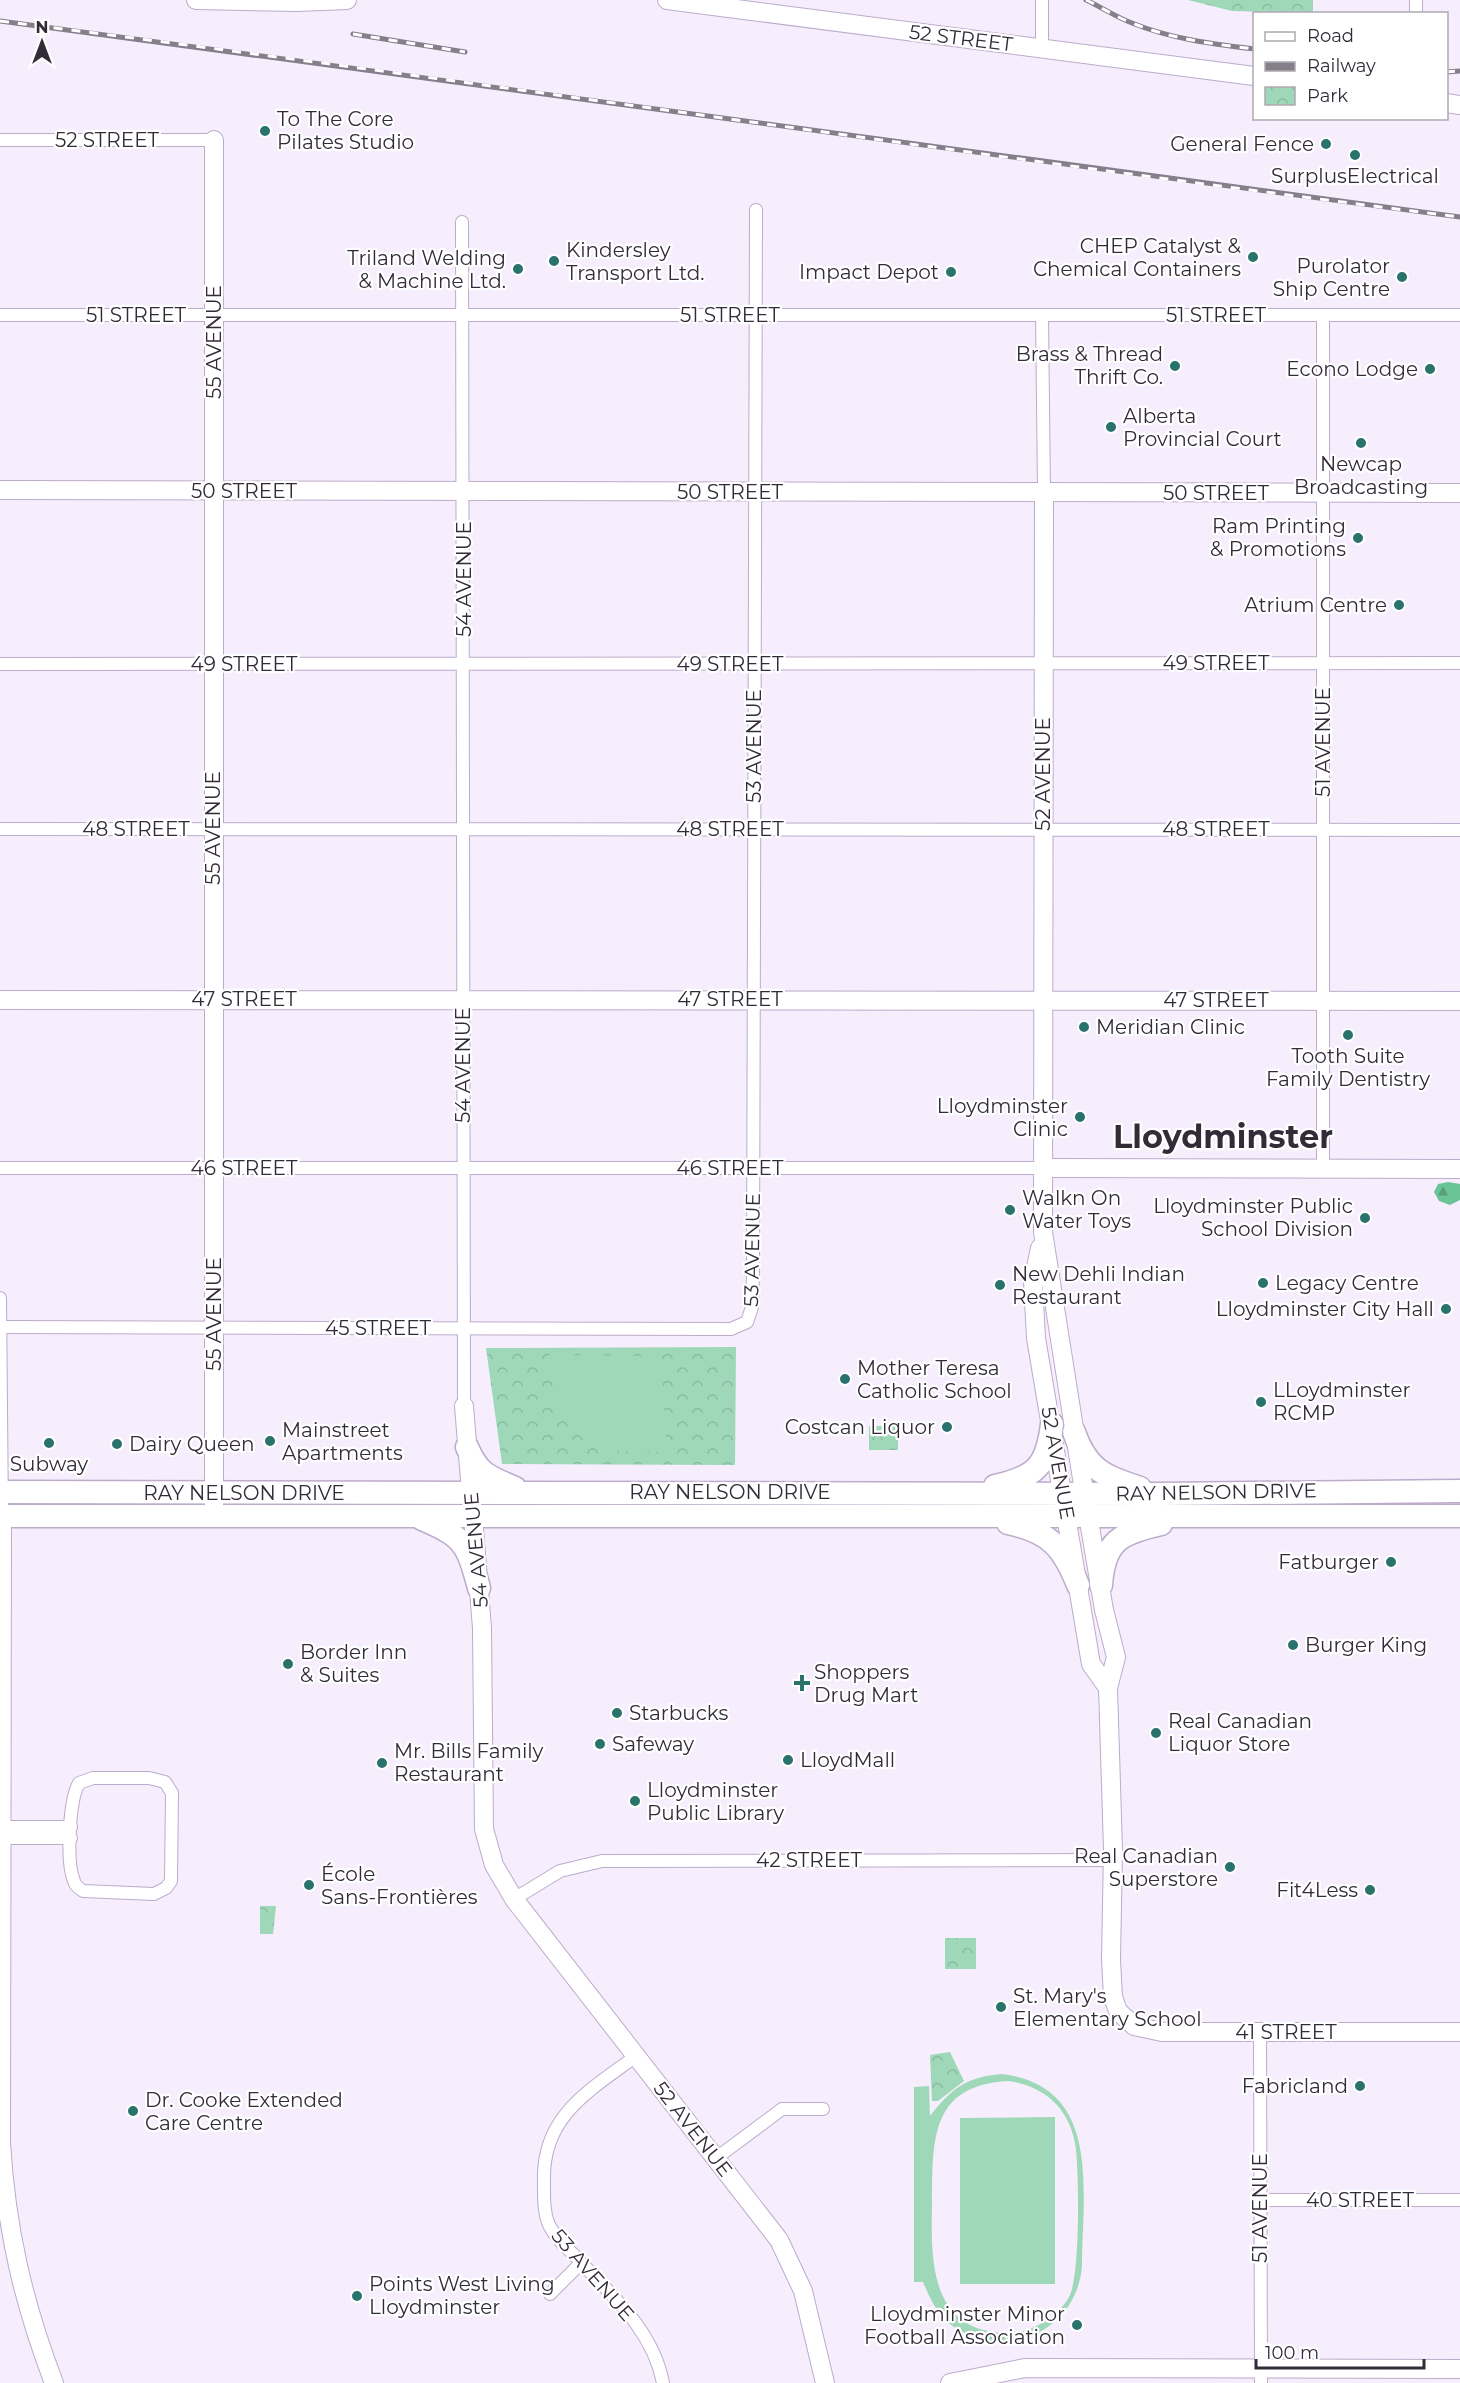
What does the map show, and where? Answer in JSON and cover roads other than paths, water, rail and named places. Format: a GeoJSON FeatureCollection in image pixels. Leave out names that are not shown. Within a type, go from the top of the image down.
{"type":"FeatureCollection","features":[{"type":"Feature","properties":{"kind":"highway"},"geometry":{"type":"LineString","coordinates":[[962,1493],[1008,1483],[1035,1471],[1043,1462],[1050,1445],[1052,1424]]}},
{"type":"Feature","properties":{"kind":"highway"},"geometry":{"type":"LineString","coordinates":[[1074,1432],[1082,1454],[1089,1463],[1112,1478],[1159,1494]]}},
{"type":"Feature","properties":{"kind":"highway"},"geometry":{"type":"LineString","coordinates":[[467,1447],[476,1466],[489,1477],[522,1491]]}},
{"type":"Feature","properties":{"kind":"highway","name":"RAY NELSON DRIVE"},"geometry":{"type":"LineString","coordinates":[[1,1492],[522,1491],[1159,1494],[1460,1491]]}},
{"type":"Feature","properties":{"kind":"highway","name":"RAY NELSON DRIVE"},"geometry":{"type":"LineString","coordinates":[[1,1516],[1460,1516]]}},
{"type":"Feature","properties":{"kind":"highway"},"geometry":{"type":"LineString","coordinates":[[415,1516],[449,1531],[460,1540],[471,1559],[479,1588]]}},
{"type":"Feature","properties":{"kind":"highway"},"geometry":{"type":"LineString","coordinates":[[978,1516],[1025,1527],[1048,1538],[1067,1558],[1078,1585]]}},
{"type":"Feature","properties":{"kind":"highway"},"geometry":{"type":"LineString","coordinates":[[872,1531],[878,1524],[900,1517]]}},
{"type":"Feature","properties":{"kind":"highway"},"geometry":{"type":"LineString","coordinates":[[1101,1585],[1105,1555],[1114,1542],[1147,1527],[1190,1517]]}},
{"type":"Feature","properties":{"kind":"street"},"geometry":{"type":"LineString","coordinates":[[196,0],[297,2],[347,0]]}},
{"type":"Feature","properties":{"kind":"street","name":"52 STREET"},"geometry":{"type":"LineString","coordinates":[[667,0],[1253,76]]}},
{"type":"Feature","properties":{"kind":"street"},"geometry":{"type":"LineString","coordinates":[[1042,0],[1042,48]]}},
{"type":"Feature","properties":{"kind":"street","name":"52 STREET"},"geometry":{"type":"LineString","coordinates":[[0,140],[214,140]]}},
{"type":"Feature","properties":{"kind":"street","name":"55 AVENUE"},"geometry":{"type":"LineString","coordinates":[[214,140],[212,999],[214,1516]]}},
{"type":"Feature","properties":{"kind":"street","name":"53 AVENUE"},"geometry":{"type":"LineString","coordinates":[[750,1318],[753,1300],[756,210]]}},
{"type":"Feature","properties":{"kind":"street","name":"54 AVENUE"},"geometry":{"type":"LineString","coordinates":[[462,222],[464,1406],[482,1639],[484,1829],[494,1865],[514,1899]]}},
{"type":"Feature","properties":{"kind":"street","name":"51 STREET"},"geometry":{"type":"LineString","coordinates":[[0,315],[1460,315]]}},
{"type":"Feature","properties":{"kind":"street","name":"52 AVENUE"},"geometry":{"type":"LineString","coordinates":[[1042,315],[1044,492],[1043,1232],[1074,1432],[1078,1585],[1090,1664],[1108,1688]]}},
{"type":"Feature","properties":{"kind":"street","name":"51 AVENUE"},"geometry":{"type":"LineString","coordinates":[[1323,315],[1323,1168]]}},
{"type":"Feature","properties":{"kind":"street","name":"50 STREET"},"geometry":{"type":"LineString","coordinates":[[0,490],[1460,493]]}},
{"type":"Feature","properties":{"kind":"street","name":"49 STREET"},"geometry":{"type":"LineString","coordinates":[[0,664],[1460,663]]}},
{"type":"Feature","properties":{"kind":"street","name":"48 STREET"},"geometry":{"type":"LineString","coordinates":[[0,829],[1460,830]]}},
{"type":"Feature","properties":{"kind":"street","name":"47 STREET"},"geometry":{"type":"LineString","coordinates":[[0,1000],[1460,1000]]}},
{"type":"Feature","properties":{"kind":"street","name":"46 STREET"},"geometry":{"type":"LineString","coordinates":[[0,1168],[1460,1169]]}},
{"type":"Feature","properties":{"kind":"street","name":"52 AVENUE"},"geometry":{"type":"LineString","coordinates":[[1043,1232],[1034,1282],[1034,1317],[1052,1424],[1074,1494]]}},
{"type":"Feature","properties":{"kind":"street"},"geometry":{"type":"LineString","coordinates":[[0,1298],[2,1328],[1,2142],[9,2226],[27,2308],[54,2383]]}},
{"type":"Feature","properties":{"kind":"street","name":"45 STREET"},"geometry":{"type":"LineString","coordinates":[[2,1328],[731,1329],[744,1325],[750,1318]]}},
{"type":"Feature","properties":{"kind":"street","name":"52 AVENUE"},"geometry":{"type":"LineString","coordinates":[[1077,1517],[1101,1585],[1116,1657],[1108,1688],[1113,1860],[1111,1979],[1118,2011]]}},
{"type":"Feature","properties":{"kind":"street"},"geometry":{"type":"LineString","coordinates":[[149,1778],[165,1782],[172,1793],[171,1881],[166,1888],[154,1894],[83,1891],[72,1878],[71,1833],[75,1790],[84,1779],[149,1778]]}},
{"type":"Feature","properties":{"kind":"street"},"geometry":{"type":"LineString","coordinates":[[2,1833],[71,1833]]}},
{"type":"Feature","properties":{"kind":"street","name":"42 STREET"},"geometry":{"type":"LineString","coordinates":[[514,1899],[560,1871],[602,1861],[1113,1860]]}},
{"type":"Feature","properties":{"kind":"street","name":"52 AVENUE"},"geometry":{"type":"LineString","coordinates":[[514,1899],[778,2240],[792,2265],[810,2313],[825,2383]]}},
{"type":"Feature","properties":{"kind":"street","name":"41 STREET"},"geometry":{"type":"LineString","coordinates":[[1118,2011],[1134,2026],[1148,2030],[1181,2033],[1460,2032]]}},
{"type":"Feature","properties":{"kind":"street","name":"51 AVENUE"},"geometry":{"type":"LineString","coordinates":[[1260,2032],[1262,2376]]}},
{"type":"Feature","properties":{"kind":"street","name":"53 AVENUE"},"geometry":{"type":"LineString","coordinates":[[636,2056],[574,2104],[560,2119],[546,2144],[544,2202],[551,2229],[644,2332],[657,2356],[663,2383]]}},
{"type":"Feature","properties":{"kind":"street"},"geometry":{"type":"LineString","coordinates":[[715,2158],[782,2109],[823,2109]]}},
{"type":"Feature","properties":{"kind":"street","name":"40 STREET"},"geometry":{"type":"LineString","coordinates":[[1260,2200],[1460,2200]]}},
{"type":"Feature","properties":{"kind":"street"},"geometry":{"type":"LineString","coordinates":[[550,2294],[581,2263]]}},
{"type":"Feature","properties":{"kind":"street"},"geometry":{"type":"LineString","coordinates":[[950,2383],[1025,2368],[1262,2376],[1460,2369]]}},
{"type":"Feature","properties":{"kind":"railway"},"geometry":{"type":"LineString","coordinates":[[1086,0],[1147,29],[1208,43],[1253,49]]}},
{"type":"Feature","properties":{"kind":"railway"},"geometry":{"type":"LineString","coordinates":[[0,21],[1460,217]]}},
{"type":"Feature","properties":{"kind":"railway"},"geometry":{"type":"LineString","coordinates":[[353,34],[465,52]]}},
{"type":"Feature","properties":{"kind":"railway"},"geometry":{"type":"LineString","coordinates":[[1448,72],[1460,71]]}},
{"type":"Feature","properties":{"kind":"place","name":"To The Core Pilates Studio"},"geometry":{"type":"Point","coordinates":[265,131]}},
{"type":"Feature","properties":{"kind":"place","name":"General Fence"},"geometry":{"type":"Point","coordinates":[1326,144]}},
{"type":"Feature","properties":{"kind":"place","name":"SurplusElectrical"},"geometry":{"type":"Point","coordinates":[1355,155]}},
{"type":"Feature","properties":{"kind":"place","name":"CHEP Catalyst & Chemical Containers"},"geometry":{"type":"Point","coordinates":[1253,257]}},
{"type":"Feature","properties":{"kind":"place","name":"Kindersley Transport Ltd."},"geometry":{"type":"Point","coordinates":[554,261]}},
{"type":"Feature","properties":{"kind":"place","name":"Triland Welding & Machine Ltd."},"geometry":{"type":"Point","coordinates":[518,269]}},
{"type":"Feature","properties":{"kind":"place","name":"Impact Depot"},"geometry":{"type":"Point","coordinates":[951,272]}},
{"type":"Feature","properties":{"kind":"place","name":"Purolator Ship Centre"},"geometry":{"type":"Point","coordinates":[1402,277]}},
{"type":"Feature","properties":{"kind":"place","name":"Brass & Thread Thrift Co."},"geometry":{"type":"Point","coordinates":[1175,366]}},
{"type":"Feature","properties":{"kind":"place","name":"Econo Lodge"},"geometry":{"type":"Point","coordinates":[1430,369]}},
{"type":"Feature","properties":{"kind":"place","name":"Alberta Provincial Court"},"geometry":{"type":"Point","coordinates":[1111,427]}},
{"type":"Feature","properties":{"kind":"place","name":"Newcap Broadcasting"},"geometry":{"type":"Point","coordinates":[1361,443]}},
{"type":"Feature","properties":{"kind":"place","name":"Ram Printing & Promotions"},"geometry":{"type":"Point","coordinates":[1358,538]}},
{"type":"Feature","properties":{"kind":"place","name":"Atrium Centre"},"geometry":{"type":"Point","coordinates":[1399,605]}},
{"type":"Feature","properties":{"kind":"place","name":"Meridian Clinic"},"geometry":{"type":"Point","coordinates":[1084,1027]}},
{"type":"Feature","properties":{"kind":"place","name":"Tooth Suite Family Dentistry"},"geometry":{"type":"Point","coordinates":[1348,1035]}},
{"type":"Feature","properties":{"kind":"place","name":"Lloydminster Clinic"},"geometry":{"type":"Point","coordinates":[1080,1117]}},
{"type":"Feature","properties":{"kind":"place","name":"Walkn On Water Toys"},"geometry":{"type":"Point","coordinates":[1010,1210]}},
{"type":"Feature","properties":{"kind":"place","name":"Lloydminster Public School Division"},"geometry":{"type":"Point","coordinates":[1365,1218]}},
{"type":"Feature","properties":{"kind":"place","name":"Legacy Centre"},"geometry":{"type":"Point","coordinates":[1263,1283]}},
{"type":"Feature","properties":{"kind":"place","name":"New Dehli Indian Restaurant"},"geometry":{"type":"Point","coordinates":[1000,1285]}},
{"type":"Feature","properties":{"kind":"place","name":"Lloydminster City Hall"},"geometry":{"type":"Point","coordinates":[1446,1309]}},
{"type":"Feature","properties":{"kind":"place","name":"Mother Teresa Catholic School"},"geometry":{"type":"Point","coordinates":[845,1379]}},
{"type":"Feature","properties":{"kind":"place","name":"LLoydminster RCMP"},"geometry":{"type":"Point","coordinates":[1261,1402]}},
{"type":"Feature","properties":{"kind":"place","name":"Costcan Liquor"},"geometry":{"type":"Point","coordinates":[947,1427]}},
{"type":"Feature","properties":{"kind":"place","name":"Mainstreet Apartments"},"geometry":{"type":"Point","coordinates":[270,1441]}},
{"type":"Feature","properties":{"kind":"place","name":"Subway"},"geometry":{"type":"Point","coordinates":[49,1443]}},
{"type":"Feature","properties":{"kind":"place","name":"Dairy Queen"},"geometry":{"type":"Point","coordinates":[117,1444]}},
{"type":"Feature","properties":{"kind":"place","name":"Fatburger"},"geometry":{"type":"Point","coordinates":[1391,1562]}},
{"type":"Feature","properties":{"kind":"place","name":"Burger King"},"geometry":{"type":"Point","coordinates":[1293,1645]}},
{"type":"Feature","properties":{"kind":"place","name":"Border Inn & Suites"},"geometry":{"type":"Point","coordinates":[288,1664]}},
{"type":"Feature","properties":{"kind":"place","name":"Shoppers Drug Mart"},"geometry":{"type":"Point","coordinates":[802,1683]}},
{"type":"Feature","properties":{"kind":"place","name":"Starbucks"},"geometry":{"type":"Point","coordinates":[617,1713]}},
{"type":"Feature","properties":{"kind":"place","name":"Real Canadian Liquor Store"},"geometry":{"type":"Point","coordinates":[1156,1733]}},
{"type":"Feature","properties":{"kind":"place","name":"Safeway"},"geometry":{"type":"Point","coordinates":[600,1744]}},
{"type":"Feature","properties":{"kind":"place","name":"LloydMall"},"geometry":{"type":"Point","coordinates":[788,1760]}},
{"type":"Feature","properties":{"kind":"place","name":"Mr. Bills Family Restaurant"},"geometry":{"type":"Point","coordinates":[382,1763]}},
{"type":"Feature","properties":{"kind":"place","name":"Lloydminster Public Library"},"geometry":{"type":"Point","coordinates":[635,1801]}},
{"type":"Feature","properties":{"kind":"place","name":"Real Canadian Superstore"},"geometry":{"type":"Point","coordinates":[1230,1867]}},
{"type":"Feature","properties":{"kind":"place","name":"École Sans-Frontières"},"geometry":{"type":"Point","coordinates":[309,1885]}},
{"type":"Feature","properties":{"kind":"place","name":"Fit4Less"},"geometry":{"type":"Point","coordinates":[1370,1890]}},
{"type":"Feature","properties":{"kind":"place","name":"St. Mary's Elementary School"},"geometry":{"type":"Point","coordinates":[1001,2007]}},
{"type":"Feature","properties":{"kind":"place","name":"Fabricland"},"geometry":{"type":"Point","coordinates":[1360,2086]}},
{"type":"Feature","properties":{"kind":"place","name":"Dr. Cooke Extended Care Centre"},"geometry":{"type":"Point","coordinates":[133,2111]}},
{"type":"Feature","properties":{"kind":"place","name":"Points West Living Lloydminster"},"geometry":{"type":"Point","coordinates":[357,2296]}},
{"type":"Feature","properties":{"kind":"place","name":"Lloydminster Minor Football Association"},"geometry":{"type":"Point","coordinates":[1077,2325]}},
{"type":"Feature","properties":{"kind":"district","name":"Lloydminster"},"geometry":{"type":"Point","coordinates":[1223,1137]}}]}
